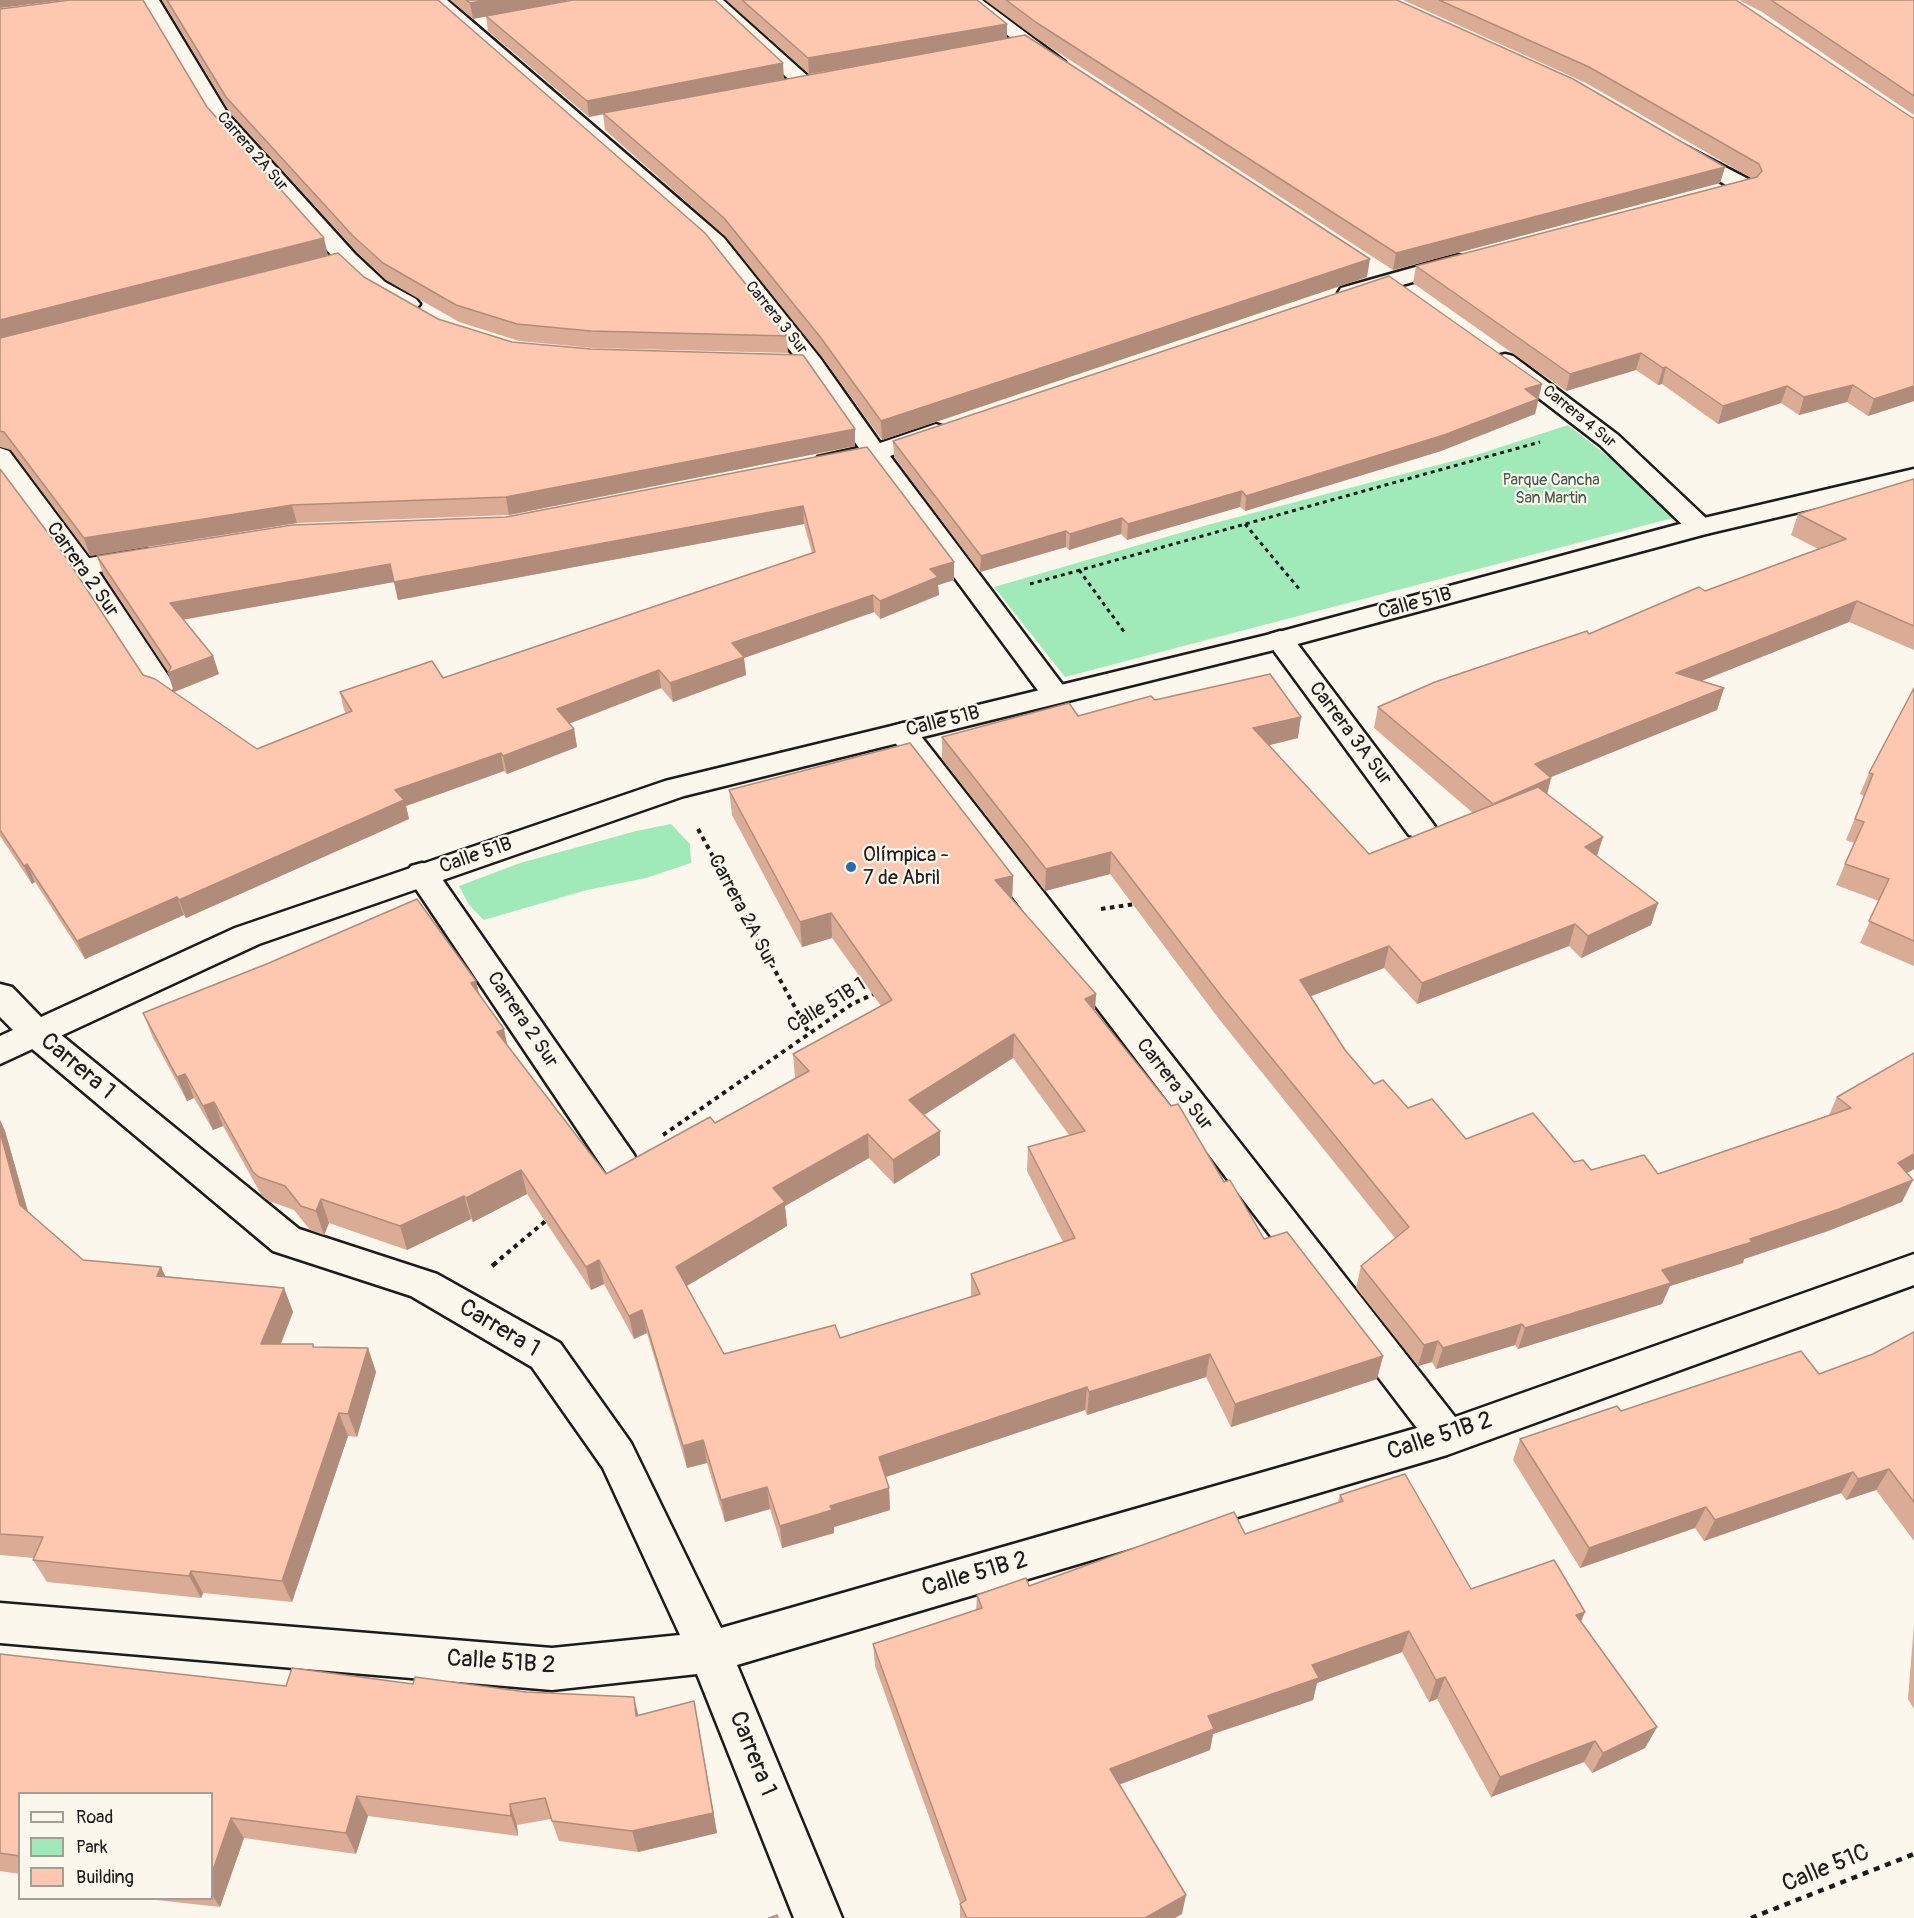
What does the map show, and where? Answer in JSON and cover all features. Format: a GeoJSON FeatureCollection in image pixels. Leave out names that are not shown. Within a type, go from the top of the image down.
{"type":"FeatureCollection","features":[{"type":"Feature","properties":{"kind":"street","name":"Carrera 2A Sur"},"geometry":{"type":"LineString","coordinates":[[150,0],[220,117],[347,259],[377,287],[424,313]]}},
{"type":"Feature","properties":{"kind":"street","name":"Carrera 3 Sur"},"geometry":{"type":"LineString","coordinates":[[436,0],[480,25],[584,126],[716,243],[812,363],[875,453],[1055,694]]}},
{"type":"Feature","properties":{"kind":"street"},"geometry":{"type":"LineString","coordinates":[[712,0],[804,83]]}},
{"type":"Feature","properties":{"kind":"street"},"geometry":{"type":"LineString","coordinates":[[970,0],[1028,44],[1068,70]]}},
{"type":"Feature","properties":{"kind":"street"},"geometry":{"type":"LineString","coordinates":[[1004,48],[1028,44]]}},
{"type":"Feature","properties":{"kind":"street"},"geometry":{"type":"LineString","coordinates":[[781,87],[828,79]]}},
{"type":"Feature","properties":{"kind":"street"},"geometry":{"type":"LineString","coordinates":[[584,126],[608,121]]}},
{"type":"Feature","properties":{"kind":"street"},"geometry":{"type":"LineString","coordinates":[[1666,141],[1744,186],[1710,195]]}},
{"type":"Feature","properties":{"kind":"street"},"geometry":{"type":"LineString","coordinates":[[1323,302],[1380,273],[1481,256]]}},
{"type":"Feature","properties":{"kind":"street"},"geometry":{"type":"LineString","coordinates":[[324,265],[347,259]]}},
{"type":"Feature","properties":{"kind":"street"},"geometry":{"type":"LineString","coordinates":[[1380,273],[1418,300]]}},
{"type":"Feature","properties":{"kind":"street","name":"Carrera 4 Sur"},"geometry":{"type":"LineString","coordinates":[[1485,346],[1593,427],[1700,527]]}},
{"type":"Feature","properties":{"kind":"street"},"geometry":{"type":"LineString","coordinates":[[777,362],[812,363]]}},
{"type":"Feature","properties":{"kind":"street"},"geometry":{"type":"LineString","coordinates":[[807,466],[875,453],[954,426]]}},
{"type":"Feature","properties":{"kind":"street","name":"Carrera 2 Sur"},"geometry":{"type":"LineString","coordinates":[[0,456],[82,567],[161,686]]}},
{"type":"Feature","properties":{"kind":"street","name":"Calle 51B"},"geometry":{"type":"LineString","coordinates":[[0,1051],[247,936],[676,788],[1280,640],[1700,527],[1914,477]]}},
{"type":"Feature","properties":{"kind":"street"},"geometry":{"type":"LineString","coordinates":[[82,567],[173,553]]}},
{"type":"Feature","properties":{"kind":"street","name":"Carrera 3A Sur"},"geometry":{"type":"LineString","coordinates":[[1280,640],[1420,828]]}},
{"type":"Feature","properties":{"kind":"street","name":"Carrera 3 Sur"},"geometry":{"type":"LineString","coordinates":[[903,733],[1447,1437]]}},
{"type":"Feature","properties":{"kind":"street","name":"Carrera 2 Sur"},"geometry":{"type":"LineString","coordinates":[[422,874],[621,1166]]}},
{"type":"Feature","properties":{"kind":"street","name":"Carrera 1"},"geometry":{"type":"LineString","coordinates":[[0,996],[37,1034],[286,1240],[424,1285],[546,1355],[617,1456],[710,1652],[818,1918]]}},
{"type":"Feature","properties":{"kind":"street","name":"Calle 51B 2"},"geometry":{"type":"LineString","coordinates":[[0,1623],[552,1669],[710,1652],[1447,1437],[1914,1269]]}},
{"type":"Feature","properties":{"kind":"path"},"geometry":{"type":"LineString","coordinates":[[983,597],[1593,427]]}},
{"type":"Feature","properties":{"kind":"path"},"geometry":{"type":"LineString","coordinates":[[1245,524],[1331,627]]}},
{"type":"Feature","properties":{"kind":"path"},"geometry":{"type":"LineString","coordinates":[[1079,570],[1152,670]]}},
{"type":"Feature","properties":{"kind":"path","name":"Carrera 2A Sur"},"geometry":{"type":"LineString","coordinates":[[676,788],[809,1033]]}},
{"type":"Feature","properties":{"kind":"path"},"geometry":{"type":"LineString","coordinates":[[1045,918],[1138,903]]}},
{"type":"Feature","properties":{"kind":"path","name":"Calle 51B 1"},"geometry":{"type":"LineString","coordinates":[[454,1302],[526,1235],[621,1166],[852,1004],[884,990]]}},
{"type":"Feature","properties":{"kind":"path","name":"Calle 51C"},"geometry":{"type":"LineString","coordinates":[[1751,1918],[1914,1854]]}},
{"type":"Feature","properties":{"kind":"green space","name":"Parque Cancha San Martin"},"geometry":{"type":"Polygon","coordinates":[[[1568,425],[1616,463],[1673,518],[1065,677],[994,587],[1211,524],[1476,455],[1568,425]]]}},
{"type":"Feature","properties":{"kind":"green space"},"geometry":{"type":"Polygon","coordinates":[[[671,824],[690,844],[691,863],[646,878],[587,890],[484,920],[469,905],[459,886],[520,863],[636,831],[671,824]]]}},
{"type":"Feature","properties":{"kind":"building"},"geometry":{"type":"Polygon","coordinates":[[[70,0],[143,0],[207,107],[324,238],[0,320],[0,9],[70,0]]]}},
{"type":"Feature","properties":{"kind":"building"},"geometry":{"type":"Polygon","coordinates":[[[167,0],[438,0],[705,233],[787,336],[591,331],[517,324],[456,305],[383,263],[353,236],[226,97],[167,0]]]}},
{"type":"Feature","properties":{"kind":"building"},"geometry":{"type":"Polygon","coordinates":[[[466,0],[488,0],[470,3],[466,0]]]}},
{"type":"Feature","properties":{"kind":"building"},"geometry":{"type":"Polygon","coordinates":[[[573,0],[715,0],[783,63],[587,101],[486,16],[573,0]]]}},
{"type":"Feature","properties":{"kind":"building"},"geometry":{"type":"Polygon","coordinates":[[[742,0],[977,0],[1007,24],[808,58],[742,0]]]}},
{"type":"Feature","properties":{"kind":"building"},"geometry":{"type":"Polygon","coordinates":[[[1006,0],[1397,0],[1573,79],[1725,167],[1396,253],[1037,23],[1006,0]]]}},
{"type":"Feature","properties":{"kind":"building"},"geometry":{"type":"Polygon","coordinates":[[[1439,0],[1736,0],[1914,118],[1914,386],[1874,399],[1853,385],[1804,397],[1787,386],[1723,406],[1666,367],[1663,368],[1641,353],[1570,374],[1416,266],[1757,177],[1762,171],[1759,164],[1589,67],[1439,0]]]}},
{"type":"Feature","properties":{"kind":"building"},"geometry":{"type":"Polygon","coordinates":[[[1771,0],[1914,0],[1914,96],[1771,0]]]}},
{"type":"Feature","properties":{"kind":"building"},"geometry":{"type":"Polygon","coordinates":[[[1025,35],[1370,259],[881,421],[821,338],[724,218],[603,113],[1025,35]]]}},
{"type":"Feature","properties":{"kind":"building"},"geometry":{"type":"Polygon","coordinates":[[[338,253],[364,277],[438,319],[512,342],[591,349],[803,355],[855,429],[506,497],[292,505],[84,538],[4,432],[0,431],[0,338],[338,253]]]}},
{"type":"Feature","properties":{"kind":"building"},"geometry":{"type":"Polygon","coordinates":[[[1389,276],[1542,384],[1525,389],[1538,399],[1444,435],[1246,496],[1242,491],[1128,524],[1122,518],[1070,534],[1066,531],[981,556],[893,441],[1389,276]]]}},
{"type":"Feature","properties":{"kind":"building"},"geometry":{"type":"Polygon","coordinates":[[[867,447],[954,562],[930,569],[938,577],[880,601],[873,595],[732,643],[744,657],[670,683],[659,670],[557,709],[574,729],[503,756],[501,753],[395,790],[404,800],[179,900],[177,897],[77,941],[27,864],[24,866],[0,830],[0,469],[63,553],[143,675],[155,679],[257,749],[352,711],[340,692],[432,661],[443,678],[815,552],[803,506],[394,582],[390,564],[170,603],[213,656],[168,673],[171,667],[97,556],[292,525],[506,517],[867,447]]]}},
{"type":"Feature","properties":{"kind":"building"},"geometry":{"type":"Polygon","coordinates":[[[1914,479],[1914,626],[1857,601],[1676,673],[1724,688],[1535,764],[1551,778],[1493,804],[1378,707],[1435,682],[1587,631],[1589,634],[1699,587],[1705,591],[1846,539],[1798,514],[1914,479]]]}},
{"type":"Feature","properties":{"kind":"building"},"geometry":{"type":"Polygon","coordinates":[[[1270,674],[1301,717],[1253,728],[1369,854],[1538,787],[1603,837],[1585,847],[1658,903],[1588,936],[1575,924],[1422,983],[1389,946],[1300,980],[1345,1050],[1374,1084],[1383,1080],[1408,1108],[1432,1099],[1466,1139],[1533,1113],[1574,1162],[1583,1160],[1591,1170],[1644,1155],[1658,1174],[1851,1108],[1837,1097],[1914,1053],[1914,1154],[1898,1163],[1913,1180],[1839,1209],[1750,1239],[1752,1242],[1662,1270],[1671,1283],[1525,1328],[1522,1324],[1443,1348],[1438,1341],[1424,1345],[1361,1266],[1409,1227],[1222,997],[1111,852],[1046,869],[942,737],[1069,703],[1078,716],[1151,696],[1155,700],[1270,674]]]}},
{"type":"Feature","properties":{"kind":"building"},"geometry":{"type":"Polygon","coordinates":[[[1914,688],[1914,941],[1869,921],[1889,879],[1845,864],[1864,822],[1855,819],[1873,774],[1869,773],[1914,688]]]}},
{"type":"Feature","properties":{"kind":"building"},"geometry":{"type":"Polygon","coordinates":[[[910,743],[1013,876],[995,880],[1096,994],[1085,999],[1171,1106],[1178,1104],[1224,1182],[1230,1180],[1264,1239],[1287,1232],[1383,1356],[1235,1404],[1210,1354],[1089,1392],[1087,1387],[879,1457],[889,1488],[830,1506],[832,1510],[780,1526],[767,1487],[721,1500],[703,1440],[683,1446],[642,1310],[629,1316],[599,1260],[586,1267],[521,1170],[466,1198],[464,1196],[400,1226],[321,1199],[316,1211],[301,1206],[285,1186],[259,1177],[253,1172],[214,1102],[203,1106],[185,1074],[177,1077],[143,1013],[269,963],[417,899],[476,981],[471,983],[504,1029],[497,1032],[606,1174],[710,1117],[715,1123],[809,1071],[793,1054],[892,1000],[831,913],[800,922],[729,790],[910,743]],[[1014,1034],[909,1100],[940,1131],[893,1160],[868,1134],[773,1188],[785,1202],[676,1267],[724,1354],[835,1325],[840,1338],[980,1294],[971,1274],[1075,1238],[1028,1147],[1085,1131],[1014,1034]]]}},
{"type":"Feature","properties":{"kind":"building"},"geometry":{"type":"Polygon","coordinates":[[[0,1132],[20,1205],[83,1260],[161,1267],[157,1276],[284,1288],[261,1344],[313,1344],[313,1347],[368,1348],[348,1414],[339,1413],[282,1581],[191,1571],[189,1576],[33,1560],[43,1537],[0,1534],[0,1132]]]}},
{"type":"Feature","properties":{"kind":"building"},"geometry":{"type":"Polygon","coordinates":[[[1914,1332],[1914,1502],[1889,1469],[1858,1479],[1853,1472],[1715,1520],[1706,1507],[1589,1548],[1520,1439],[1617,1406],[1621,1411],[1801,1351],[1819,1374],[1873,1354],[1914,1332]]]}},
{"type":"Feature","properties":{"kind":"building"},"geometry":{"type":"Polygon","coordinates":[[[1405,1474],[1471,1589],[1554,1560],[1585,1612],[1576,1615],[1657,1727],[1603,1753],[1595,1741],[1500,1777],[1445,1677],[1436,1680],[1409,1631],[1312,1665],[1319,1678],[1208,1716],[1214,1729],[1110,1769],[1186,1895],[1145,1918],[967,1918],[960,1904],[966,1900],[873,1644],[982,1608],[977,1595],[1026,1578],[1029,1586],[1234,1512],[1245,1534],[1343,1501],[1340,1495],[1405,1474]]]}},
{"type":"Feature","properties":{"kind":"building"},"geometry":{"type":"Polygon","coordinates":[[[0,1654],[286,1686],[292,1668],[413,1684],[415,1677],[526,1692],[634,1697],[636,1716],[694,1701],[713,1813],[632,1831],[552,1821],[545,1798],[510,1804],[511,1816],[357,1796],[346,1833],[231,1818],[213,1870],[213,1792],[18,1792],[18,1856],[0,1853],[0,1654]]]}},
{"type":"Feature","properties":{"kind":"place","name":"Olímpica - 7 de Abril"},"geometry":{"type":"Point","coordinates":[851,867]}}]}
